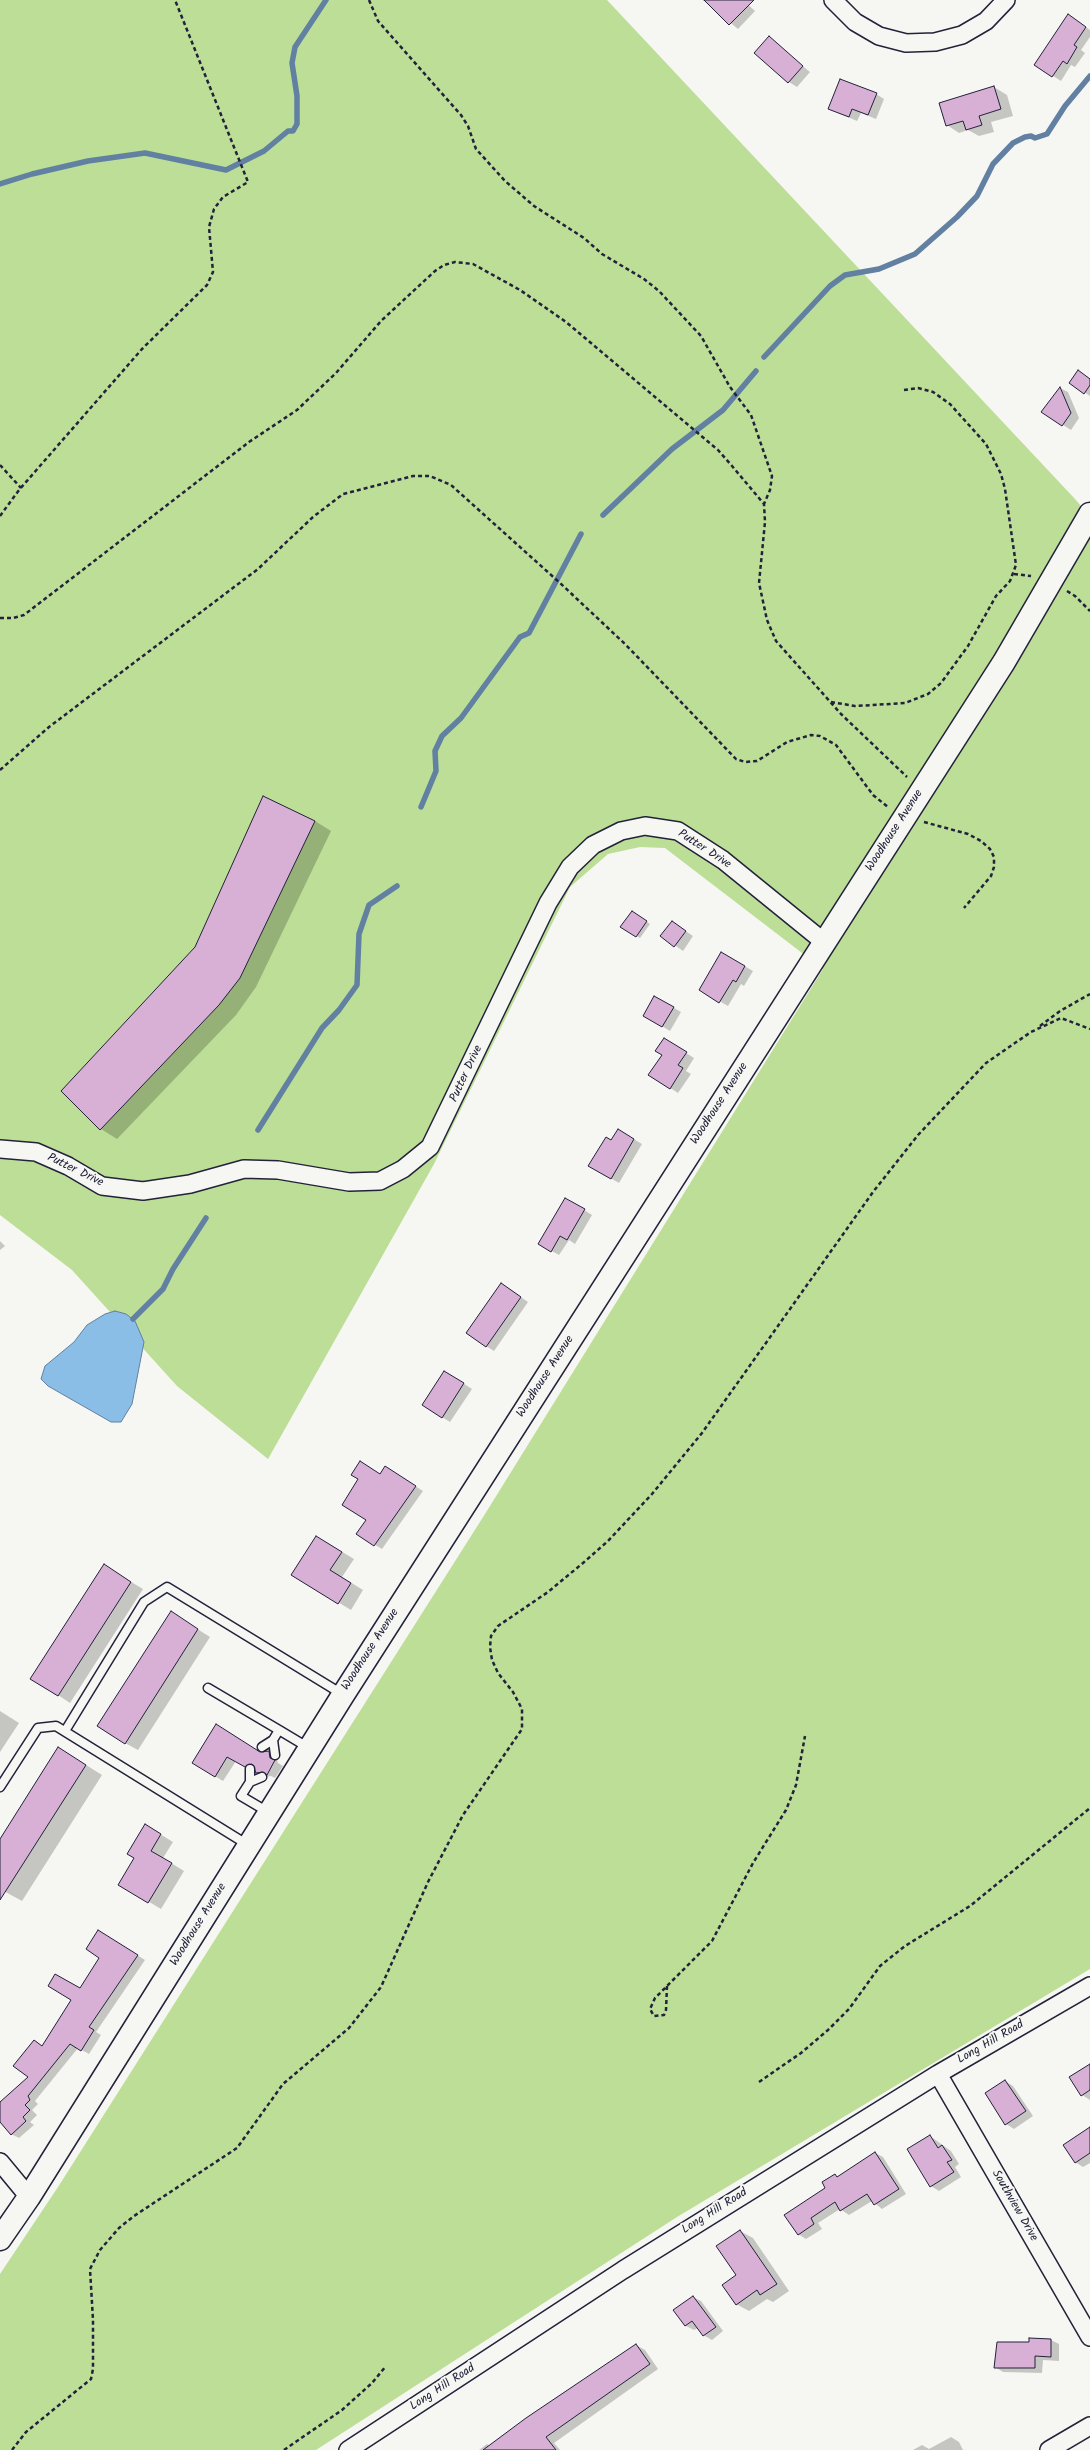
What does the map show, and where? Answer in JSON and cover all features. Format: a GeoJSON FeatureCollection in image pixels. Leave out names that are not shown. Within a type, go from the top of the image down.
{"type":"FeatureCollection","features":[{"type":"Feature","properties":{"kind":"main road","name":"Woodhouse Avenue"},"geometry":{"type":"LineString","coordinates":[[0,2239],[30,2197],[309,1748],[1004,662],[1090,514]]}},
{"type":"Feature","properties":{"kind":"street"},"geometry":{"type":"LineString","coordinates":[[833,0],[855,22],[879,36],[906,43],[935,42],[962,35],[986,20],[1006,0]]}},
{"type":"Feature","properties":{"kind":"street","name":"Putter Drive"},"geometry":{"type":"LineString","coordinates":[[0,1149],[36,1152],[68,1166],[102,1186],[143,1191],[190,1184],[244,1169],[278,1170],[349,1182],[380,1181],[403,1169],[430,1147],[548,902],[570,867],[593,845],[621,831],[645,826],[678,831],[723,860],[824,942]]}},
{"type":"Feature","properties":{"kind":"street","name":"Long Hill Road"},"geometry":{"type":"LineString","coordinates":[[348,2450],[622,2270],[938,2074],[1090,1986]]}},
{"type":"Feature","properties":{"kind":"street","name":"Southview Drive"},"geometry":{"type":"LineString","coordinates":[[938,2074],[1090,2337]]}},
{"type":"Feature","properties":{"kind":"street"},"geometry":{"type":"LineString","coordinates":[[0,2162],[30,2197]]}},
{"type":"Feature","properties":{"kind":"street"},"geometry":{"type":"LineString","coordinates":[[1049,2450],[1090,2426]]}},
{"type":"Feature","properties":{"kind":"lane"},"geometry":{"type":"LineString","coordinates":[[65,1732],[144,1602],[167,1587],[343,1695]]}},
{"type":"Feature","properties":{"kind":"lane"},"geometry":{"type":"LineString","coordinates":[[208,1688],[309,1748]]}},
{"type":"Feature","properties":{"kind":"lane"},"geometry":{"type":"LineString","coordinates":[[0,1787],[38,1728],[56,1726],[248,1846]]}},
{"type":"Feature","properties":{"kind":"lane"},"geometry":{"type":"LineString","coordinates":[[262,1747],[273,1740],[279,1730]]}},
{"type":"Feature","properties":{"kind":"lane"},"geometry":{"type":"LineString","coordinates":[[273,1740],[275,1755]]}},
{"type":"Feature","properties":{"kind":"lane"},"geometry":{"type":"LineString","coordinates":[[250,1769],[250,1782],[241,1796],[269,1812]]}},
{"type":"Feature","properties":{"kind":"lane"},"geometry":{"type":"LineString","coordinates":[[250,1782],[262,1777]]}},
{"type":"Feature","properties":{"kind":"path"},"geometry":{"type":"LineString","coordinates":[[0,516],[21,488],[142,349],[207,285],[214,272],[209,227],[214,209],[223,197],[248,182],[175,0]]}},
{"type":"Feature","properties":{"kind":"path"},"geometry":{"type":"LineString","coordinates":[[369,0],[378,21],[461,115],[484,159],[505,181],[534,206],[584,238],[602,254],[644,279],[659,291],[701,336],[730,387],[743,402],[751,415],[772,476],[770,490],[764,504],[765,522],[759,583],[767,620],[776,641],[830,702],[887,759],[922,789]]}},
{"type":"Feature","properties":{"kind":"path"},"geometry":{"type":"LineString","coordinates":[[0,618],[13,618],[24,614],[249,442],[297,410],[336,373],[381,321],[444,265],[455,262],[472,264],[520,290],[578,331],[718,450],[764,504]]}},
{"type":"Feature","properties":{"kind":"path"},"geometry":{"type":"LineString","coordinates":[[830,702],[855,706],[905,703],[928,694],[941,684],[968,646],[996,596],[1010,581],[1016,565],[1005,489],[1001,474],[986,444],[970,424],[933,392],[918,388],[904,390]]}},
{"type":"Feature","properties":{"kind":"path"},"geometry":{"type":"LineString","coordinates":[[0,465],[21,488]]}},
{"type":"Feature","properties":{"kind":"path"},"geometry":{"type":"LineString","coordinates":[[0,770],[48,727],[258,569],[313,517],[343,494],[413,476],[430,476],[444,481],[552,575],[625,644],[736,759],[745,762],[756,761],[787,742],[811,735],[820,736],[836,745],[873,795],[881,803],[905,816],[968,834],[990,849],[994,857],[994,867],[991,876],[964,908]]}},
{"type":"Feature","properties":{"kind":"path"},"geometry":{"type":"LineString","coordinates":[[12,2450],[32,2427],[91,2379],[93,2369],[93,2320],[90,2269],[100,2250],[119,2228],[134,2216],[237,2148],[282,2084],[349,2028],[381,1987],[428,1882],[463,1815],[522,1729],[522,1709],[513,1692],[498,1673],[492,1660],[490,1647],[491,1636],[498,1626],[548,1592],[583,1563],[608,1541],[652,1494],[702,1433],[872,1192],[918,1135],[986,1063],[1060,1011],[1090,994]]}},
{"type":"Feature","properties":{"kind":"path"},"geometry":{"type":"LineString","coordinates":[[1031,1032],[1061,1018],[1090,1029]]}},
{"type":"Feature","properties":{"kind":"path"},"geometry":{"type":"LineString","coordinates":[[667,1986],[666,2010],[664,2015],[654,2016],[650,2009],[652,2004],[667,1986],[712,1941],[752,1863],[786,1810],[796,1784],[804,1736]]}},
{"type":"Feature","properties":{"kind":"path"},"geometry":{"type":"LineString","coordinates":[[759,2082],[801,2053],[828,2030],[848,2009],[880,1966],[905,1946],[970,1906],[1090,1808]]}},
{"type":"Feature","properties":{"kind":"path"},"geometry":{"type":"LineString","coordinates":[[284,2450],[342,2410],[372,2383],[386,2366]]}},
{"type":"Feature","properties":{"kind":"green space"},"geometry":{"type":"Polygon","coordinates":[[[0,0],[607,0],[1075,499],[1090,517],[1090,1969],[677,2217],[316,2450],[0,2450],[0,2274],[58,2187],[485,1514],[823,969],[665,848],[640,847],[608,854],[570,887],[434,1164],[268,1459],[177,1386],[72,1270],[0,1215],[0,0]]]}},
{"type":"Feature","properties":{"kind":"water"},"geometry":{"type":"Polygon","coordinates":[[[115,1311],[126,1314],[135,1321],[144,1342],[132,1404],[121,1422],[111,1422],[48,1386],[41,1379],[45,1366],[74,1342],[87,1325],[105,1314],[115,1311]]]}},
{"type":"Feature","properties":{"kind":"building"},"geometry":{"type":"Polygon","coordinates":[[[704,0],[754,0],[729,25],[704,0]]]}},
{"type":"Feature","properties":{"kind":"building"},"geometry":{"type":"Polygon","coordinates":[[[1068,14],[1086,27],[1074,45],[1077,47],[1067,64],[1063,61],[1052,77],[1034,65],[1068,14]]]}},
{"type":"Feature","properties":{"kind":"building"},"geometry":{"type":"Polygon","coordinates":[[[769,36],[803,66],[788,83],[754,53],[769,36]]]}},
{"type":"Feature","properties":{"kind":"building"},"geometry":{"type":"Polygon","coordinates":[[[840,79],[877,93],[868,115],[852,109],[849,117],[828,109],[840,79]]]}},
{"type":"Feature","properties":{"kind":"building"},"geometry":{"type":"Polygon","coordinates":[[[994,86],[1001,109],[979,116],[982,125],[966,130],[963,121],[946,126],[939,103],[994,86]]]}},
{"type":"Feature","properties":{"kind":"building"},"geometry":{"type":"Polygon","coordinates":[[[1078,370],[1090,379],[1090,385],[1084,394],[1069,383],[1078,370]]]}},
{"type":"Feature","properties":{"kind":"building"},"geometry":{"type":"Polygon","coordinates":[[[1060,387],[1071,413],[1062,426],[1041,412],[1060,387]]]}},
{"type":"Feature","properties":{"kind":"building"},"geometry":{"type":"Polygon","coordinates":[[[263,796],[315,821],[240,978],[219,1005],[100,1130],[61,1091],[195,947],[263,796]]]}},
{"type":"Feature","properties":{"kind":"building"},"geometry":{"type":"Polygon","coordinates":[[[632,911],[647,921],[636,937],[620,927],[632,911]]]}},
{"type":"Feature","properties":{"kind":"building"},"geometry":{"type":"Polygon","coordinates":[[[672,921],[686,931],[674,947],[660,936],[672,921]]]}},
{"type":"Feature","properties":{"kind":"building"},"geometry":{"type":"Polygon","coordinates":[[[721,952],[745,966],[736,982],[733,980],[719,1003],[699,990],[721,952]]]}},
{"type":"Feature","properties":{"kind":"building"},"geometry":{"type":"Polygon","coordinates":[[[654,996],[674,1007],[662,1027],[643,1016],[654,996]]]}},
{"type":"Feature","properties":{"kind":"building"},"geometry":{"type":"Polygon","coordinates":[[[664,1038],[687,1052],[678,1065],[683,1068],[670,1089],[648,1075],[662,1055],[655,1051],[664,1038]]]}},
{"type":"Feature","properties":{"kind":"building"},"geometry":{"type":"Polygon","coordinates":[[[618,1129],[634,1139],[611,1179],[588,1166],[606,1137],[611,1140],[618,1129]]]}},
{"type":"Feature","properties":{"kind":"building"},"geometry":{"type":"Polygon","coordinates":[[[565,1198],[585,1209],[567,1240],[560,1236],[551,1252],[538,1244],[565,1198]]]}},
{"type":"Feature","properties":{"kind":"building"},"geometry":{"type":"Polygon","coordinates":[[[501,1283],[521,1297],[486,1347],[466,1333],[501,1283]]]}},
{"type":"Feature","properties":{"kind":"building"},"geometry":{"type":"Polygon","coordinates":[[[444,1371],[464,1383],[442,1418],[422,1405],[444,1371]]]}},
{"type":"Feature","properties":{"kind":"building"},"geometry":{"type":"Polygon","coordinates":[[[360,1461],[380,1474],[385,1466],[416,1486],[374,1546],[356,1534],[366,1520],[342,1505],[358,1479],[351,1475],[360,1461]]]}},
{"type":"Feature","properties":{"kind":"building"},"geometry":{"type":"Polygon","coordinates":[[[316,1536],[342,1552],[330,1570],[351,1583],[338,1604],[291,1575],[316,1536]]]}},
{"type":"Feature","properties":{"kind":"building"},"geometry":{"type":"Polygon","coordinates":[[[104,1564],[131,1582],[58,1696],[30,1679],[104,1564]]]}},
{"type":"Feature","properties":{"kind":"building"},"geometry":{"type":"Polygon","coordinates":[[[171,1611],[198,1629],[125,1744],[97,1726],[171,1611]]]}},
{"type":"Feature","properties":{"kind":"building"},"geometry":{"type":"Polygon","coordinates":[[[216,1724],[260,1752],[269,1751],[270,1758],[275,1760],[267,1775],[263,1772],[256,1773],[252,1764],[245,1767],[227,1757],[215,1777],[192,1763],[216,1724]]]}},
{"type":"Feature","properties":{"kind":"building"},"geometry":{"type":"Polygon","coordinates":[[[58,1747],[86,1765],[0,1900],[0,1839],[58,1747]]]}},
{"type":"Feature","properties":{"kind":"building"},"geometry":{"type":"Polygon","coordinates":[[[145,1824],[161,1834],[151,1851],[172,1863],[148,1903],[118,1885],[134,1858],[127,1854],[145,1824]]]}},
{"type":"Feature","properties":{"kind":"building"},"geometry":{"type":"Polygon","coordinates":[[[98,1930],[138,1955],[89,2027],[94,2030],[81,2051],[70,2044],[28,2096],[30,2100],[25,2105],[30,2110],[23,2117],[26,2121],[11,2135],[0,2122],[0,2102],[28,2077],[13,2066],[34,2040],[42,2046],[71,2000],[48,1986],[55,1974],[80,1988],[99,1958],[86,1949],[98,1930]]]}},
{"type":"Feature","properties":{"kind":"building"},"geometry":{"type":"Polygon","coordinates":[[[1090,2064],[1090,2090],[1081,2096],[1069,2077],[1090,2064]]]}},
{"type":"Feature","properties":{"kind":"building"},"geometry":{"type":"Polygon","coordinates":[[[1005,2080],[1026,2111],[1005,2125],[985,2093],[1005,2080]]]}},
{"type":"Feature","properties":{"kind":"building"},"geometry":{"type":"Polygon","coordinates":[[[1090,2127],[1090,2153],[1075,2163],[1063,2145],[1090,2127]]]}},
{"type":"Feature","properties":{"kind":"building"},"geometry":{"type":"Polygon","coordinates":[[[930,2135],[938,2148],[942,2145],[952,2160],[947,2162],[954,2172],[930,2187],[907,2149],[930,2135]]]}},
{"type":"Feature","properties":{"kind":"building"},"geometry":{"type":"Polygon","coordinates":[[[875,2152],[899,2189],[874,2205],[867,2194],[840,2211],[835,2202],[811,2218],[814,2224],[798,2235],[784,2215],[825,2188],[822,2182],[835,2174],[837,2177],[875,2152]]]}},
{"type":"Feature","properties":{"kind":"building"},"geometry":{"type":"Polygon","coordinates":[[[740,2230],[777,2284],[760,2295],[757,2290],[736,2305],[722,2285],[736,2275],[716,2246],[740,2230]]]}},
{"type":"Feature","properties":{"kind":"building"},"geometry":{"type":"Polygon","coordinates":[[[693,2296],[716,2327],[703,2336],[692,2321],[685,2326],[673,2310],[693,2296]]]}},
{"type":"Feature","properties":{"kind":"building"},"geometry":{"type":"Polygon","coordinates":[[[1029,2338],[1051,2339],[1051,2357],[1035,2356],[1035,2368],[994,2368],[997,2342],[1029,2342],[1029,2338]]]}},
{"type":"Feature","properties":{"kind":"building"},"geometry":{"type":"Polygon","coordinates":[[[636,2344],[650,2364],[546,2437],[556,2450],[483,2450],[526,2418],[636,2344]]]}},
{"type":"Feature","properties":{"kind":"waterway"},"geometry":{"type":"LineString","coordinates":[[0,184],[32,174],[88,161],[145,153],[226,170],[264,151],[288,131],[293,131],[297,124],[297,96],[292,63],[295,47],[326,0]]}},
{"type":"Feature","properties":{"kind":"waterway"},"geometry":{"type":"LineString","coordinates":[[764,357],[830,286],[845,275],[879,269],[915,254],[957,217],[977,196],[993,164],[1013,143],[1025,137],[1031,136],[1035,138],[1047,134],[1065,106],[1090,76]]}},
{"type":"Feature","properties":{"kind":"waterway"},"geometry":{"type":"LineString","coordinates":[[603,515],[672,449],[723,410],[756,371]]}},
{"type":"Feature","properties":{"kind":"waterway"},"geometry":{"type":"LineString","coordinates":[[421,807],[436,771],[435,751],[442,736],[461,718],[520,637],[529,633],[581,534]]}},
{"type":"Feature","properties":{"kind":"waterway"},"geometry":{"type":"LineString","coordinates":[[258,1130],[322,1028],[339,1010],[357,985],[359,934],[369,905],[397,886]]}},
{"type":"Feature","properties":{"kind":"waterway"},"geometry":{"type":"LineString","coordinates":[[133,1319],[163,1289],[173,1269],[206,1218]]}}]}
